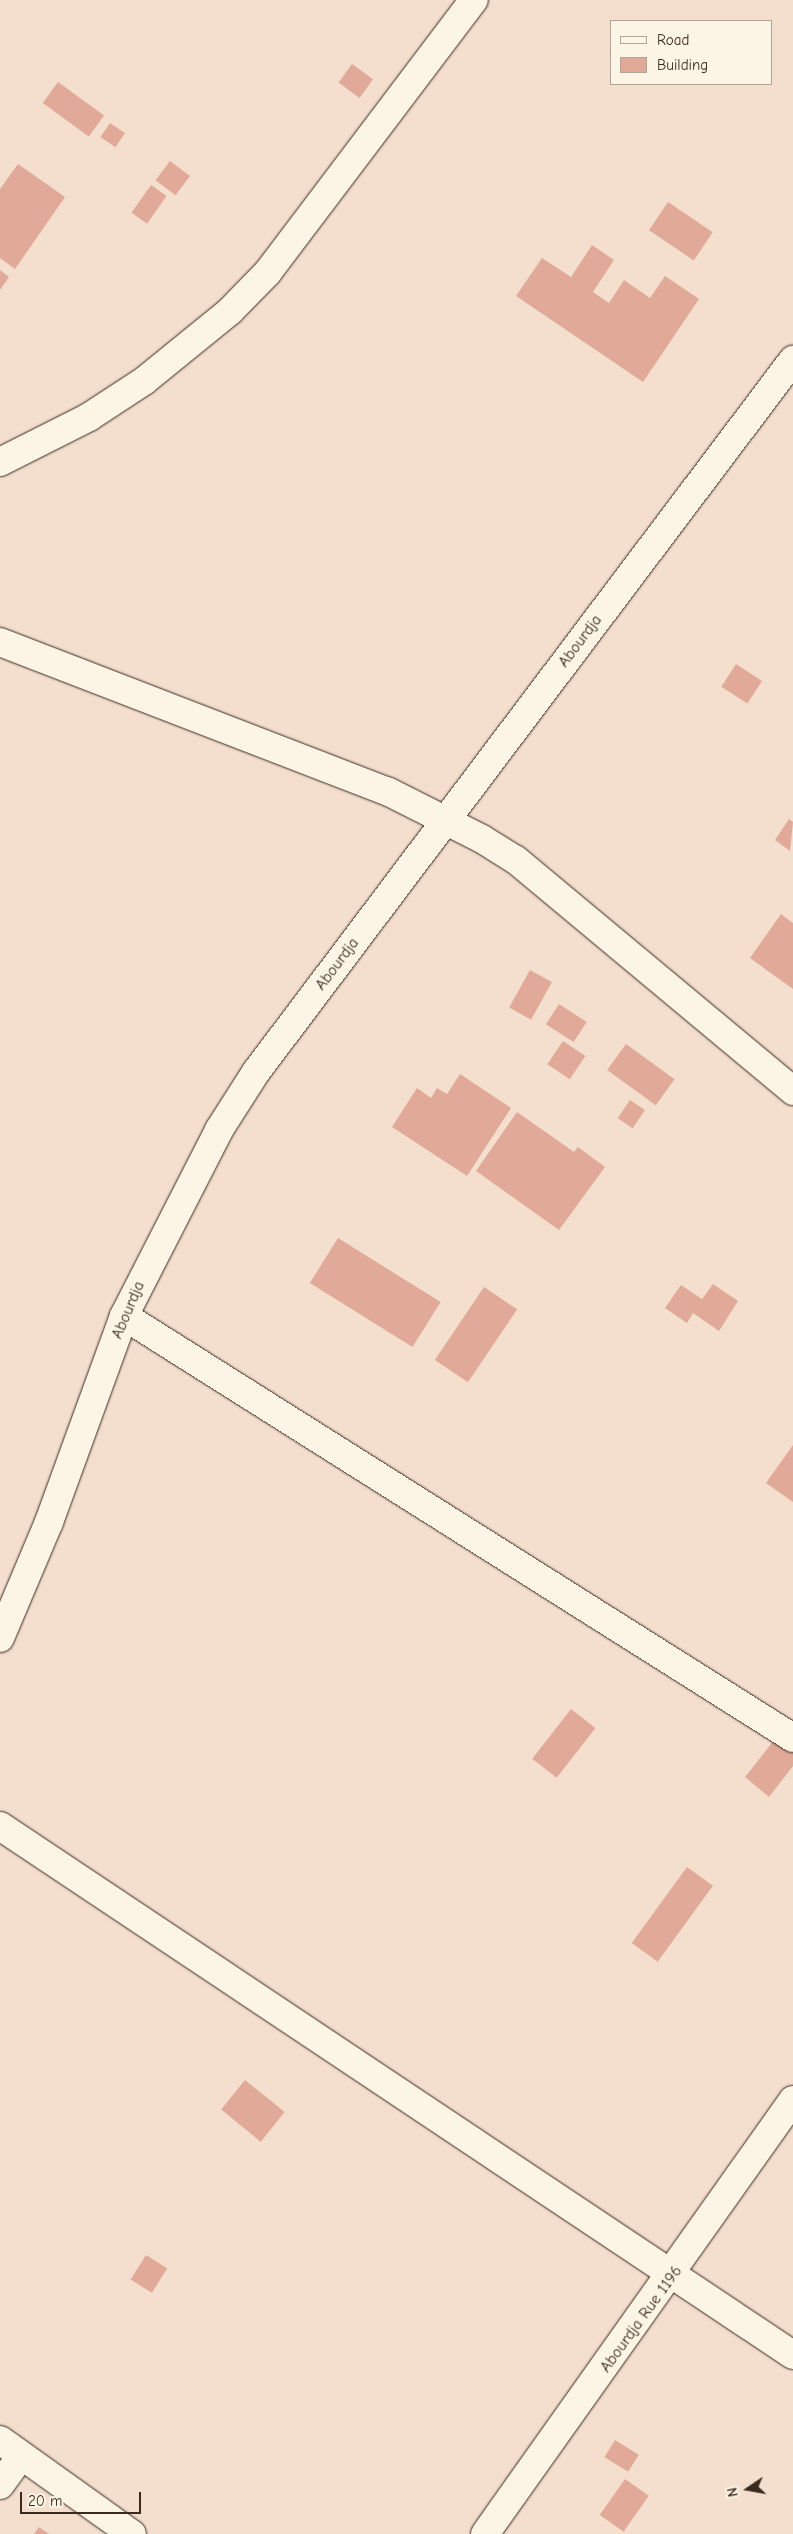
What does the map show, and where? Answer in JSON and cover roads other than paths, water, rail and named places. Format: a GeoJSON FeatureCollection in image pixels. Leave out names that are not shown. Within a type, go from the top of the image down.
{"type":"FeatureCollection","features":[{"type":"Feature","properties":{"kind":"street"},"geometry":{"type":"LineString","coordinates":[[0,462],[88,417],[144,381],[230,311],[268,272],[474,0]]}},
{"type":"Feature","properties":{"kind":"street","name":"Abourdja"},"geometry":{"type":"LineString","coordinates":[[0,1638],[49,1522],[124,1316],[184,1191],[256,1072],[793,360]]}},
{"type":"Feature","properties":{"kind":"street"},"geometry":{"type":"LineString","coordinates":[[0,642],[386,790],[446,818],[516,860],[793,1091]]}},
{"type":"Feature","properties":{"kind":"street"},"geometry":{"type":"LineString","coordinates":[[124,1316],[793,1738]]}},
{"type":"Feature","properties":{"kind":"street"},"geometry":{"type":"LineString","coordinates":[[0,1826],[793,2355]]}},
{"type":"Feature","properties":{"kind":"street","name":"Abourdja Rue 1196"},"geometry":{"type":"LineString","coordinates":[[485,2534],[672,2276],[793,2100]]}},
{"type":"Feature","properties":{"kind":"street"},"geometry":{"type":"LineString","coordinates":[[0,2485],[10,2449],[132,2534]]}}]}
